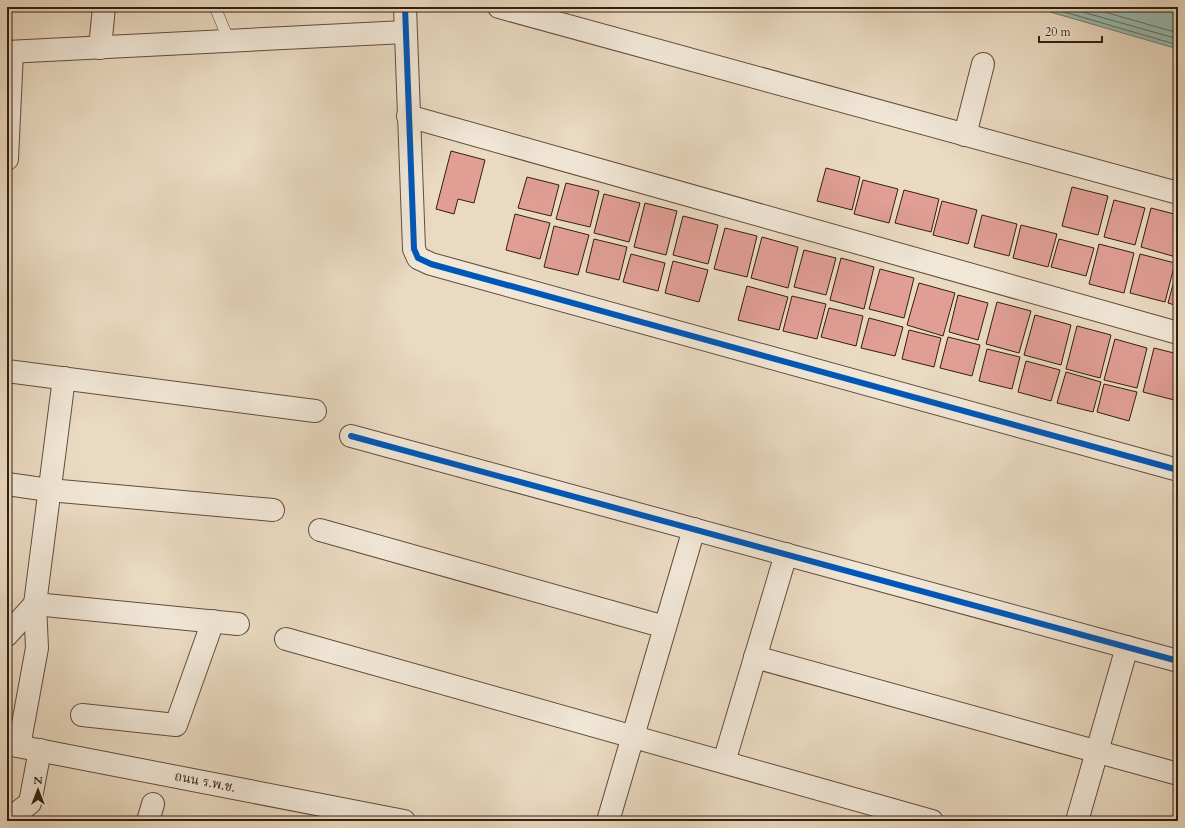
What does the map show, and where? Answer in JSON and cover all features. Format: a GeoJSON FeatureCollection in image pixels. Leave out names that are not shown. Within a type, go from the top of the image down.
{"type":"FeatureCollection","features":[{"type":"Feature","properties":{"kind":"street"},"geometry":{"type":"LineString","coordinates":[[100,48],[104,7]]}},
{"type":"Feature","properties":{"kind":"street"},"geometry":{"type":"LineString","coordinates":[[405,7],[414,249],[418,258],[431,264],[1178,470]]}},
{"type":"Feature","properties":{"kind":"street"},"geometry":{"type":"LineString","coordinates":[[499,7],[1178,193]]}},
{"type":"Feature","properties":{"kind":"street"},"geometry":{"type":"LineString","coordinates":[[7,159],[10,52],[405,32]]}},
{"type":"Feature","properties":{"kind":"street"},"geometry":{"type":"LineString","coordinates":[[965,135],[983,64]]}},
{"type":"Feature","properties":{"kind":"street"},"geometry":{"type":"LineString","coordinates":[[408,116],[1178,333]]}},
{"type":"Feature","properties":{"kind":"street"},"geometry":{"type":"LineString","coordinates":[[7,371],[315,411]]}},
{"type":"Feature","properties":{"kind":"street"},"geometry":{"type":"LineString","coordinates":[[13,745],[37,648],[34,604],[64,378]]}},
{"type":"Feature","properties":{"kind":"street"},"geometry":{"type":"LineString","coordinates":[[351,436],[1178,661]]}},
{"type":"Feature","properties":{"kind":"street"},"geometry":{"type":"LineString","coordinates":[[7,484],[49,490],[273,510]]}},
{"type":"Feature","properties":{"kind":"street"},"geometry":{"type":"LineString","coordinates":[[608,821],[694,529]]}},
{"type":"Feature","properties":{"kind":"street"},"geometry":{"type":"LineString","coordinates":[[320,530],[665,627]]}},
{"type":"Feature","properties":{"kind":"street"},"geometry":{"type":"LineString","coordinates":[[724,762],[786,554]]}},
{"type":"Feature","properties":{"kind":"street"},"geometry":{"type":"LineString","coordinates":[[34,604],[238,624]]}},
{"type":"Feature","properties":{"kind":"street"},"geometry":{"type":"LineString","coordinates":[[7,635],[34,604]]}},
{"type":"Feature","properties":{"kind":"street"},"geometry":{"type":"LineString","coordinates":[[82,715],[176,725],[213,621]]}},
{"type":"Feature","properties":{"kind":"street"},"geometry":{"type":"LineString","coordinates":[[286,639],[932,821]]}},
{"type":"Feature","properties":{"kind":"street"},"geometry":{"type":"LineString","coordinates":[[1077,821],[1127,647]]}},
{"type":"Feature","properties":{"kind":"street"},"geometry":{"type":"LineString","coordinates":[[755,657],[1178,774]]}},
{"type":"Feature","properties":{"kind":"street","name":"ถนน ร.พ.ช."},"geometry":{"type":"LineString","coordinates":[[13,745],[404,821]]}},
{"type":"Feature","properties":{"kind":"street"},"geometry":{"type":"LineString","coordinates":[[9,817],[30,803],[40,750]]}},
{"type":"Feature","properties":{"kind":"lane"},"geometry":{"type":"LineString","coordinates":[[214,7],[229,41]]}},
{"type":"Feature","properties":{"kind":"water"},"geometry":{"type":"Polygon","coordinates":[[[1033,7],[1178,7],[1178,49],[1033,7]]]}},
{"type":"Feature","properties":{"kind":"building"},"geometry":{"type":"Polygon","coordinates":[[[451,151],[485,160],[474,203],[458,199],[454,214],[436,209],[451,151]]]}},
{"type":"Feature","properties":{"kind":"building"},"geometry":{"type":"Polygon","coordinates":[[[826,168],[860,177],[852,210],[817,201],[826,168]]]}},
{"type":"Feature","properties":{"kind":"building"},"geometry":{"type":"Polygon","coordinates":[[[527,177],[559,185],[551,216],[518,208],[527,177]]]}},
{"type":"Feature","properties":{"kind":"building"},"geometry":{"type":"Polygon","coordinates":[[[863,180],[898,189],[889,223],[854,214],[863,180]]]}},
{"type":"Feature","properties":{"kind":"building"},"geometry":{"type":"Polygon","coordinates":[[[566,183],[599,191],[590,227],[556,219],[566,183]]]}},
{"type":"Feature","properties":{"kind":"building"},"geometry":{"type":"Polygon","coordinates":[[[1072,187],[1108,196],[1098,235],[1062,226],[1072,187]]]}},
{"type":"Feature","properties":{"kind":"building"},"geometry":{"type":"Polygon","coordinates":[[[904,190],[939,199],[931,232],[895,223],[904,190]]]}},
{"type":"Feature","properties":{"kind":"building"},"geometry":{"type":"Polygon","coordinates":[[[604,194],[640,203],[629,242],[594,233],[604,194]]]}},
{"type":"Feature","properties":{"kind":"building"},"geometry":{"type":"Polygon","coordinates":[[[1114,200],[1145,208],[1135,245],[1104,237],[1114,200]]]}},
{"type":"Feature","properties":{"kind":"building"},"geometry":{"type":"Polygon","coordinates":[[[942,201],[977,210],[968,244],[933,235],[942,201]]]}},
{"type":"Feature","properties":{"kind":"building"},"geometry":{"type":"Polygon","coordinates":[[[645,203],[677,211],[666,255],[634,247],[645,203]]]}},
{"type":"Feature","properties":{"kind":"building"},"geometry":{"type":"Polygon","coordinates":[[[1151,208],[1178,215],[1178,248],[1176,257],[1141,247],[1151,208]]]}},
{"type":"Feature","properties":{"kind":"building"},"geometry":{"type":"Polygon","coordinates":[[[515,214],[550,223],[540,259],[506,250],[515,214]]]}},
{"type":"Feature","properties":{"kind":"building"},"geometry":{"type":"Polygon","coordinates":[[[982,215],[1017,224],[1009,256],[974,247],[982,215]]]}},
{"type":"Feature","properties":{"kind":"building"},"geometry":{"type":"Polygon","coordinates":[[[683,216],[718,225],[708,264],[673,255],[683,216]]]}},
{"type":"Feature","properties":{"kind":"building"},"geometry":{"type":"Polygon","coordinates":[[[1021,225],[1057,234],[1048,267],[1013,258],[1021,225]]]}},
{"type":"Feature","properties":{"kind":"building"},"geometry":{"type":"Polygon","coordinates":[[[554,226],[589,235],[578,275],[544,267],[554,226]]]}},
{"type":"Feature","properties":{"kind":"building"},"geometry":{"type":"Polygon","coordinates":[[[725,228],[757,236],[747,277],[714,269],[725,228]]]}},
{"type":"Feature","properties":{"kind":"building"},"geometry":{"type":"Polygon","coordinates":[[[762,237],[798,247],[788,288],[751,278],[762,237]]]}},
{"type":"Feature","properties":{"kind":"building"},"geometry":{"type":"Polygon","coordinates":[[[594,239],[627,247],[619,280],[586,272],[594,239]]]}},
{"type":"Feature","properties":{"kind":"building"},"geometry":{"type":"Polygon","coordinates":[[[1059,239],[1094,248],[1086,276],[1051,267],[1059,239]]]}},
{"type":"Feature","properties":{"kind":"building"},"geometry":{"type":"Polygon","coordinates":[[[1099,244],[1134,253],[1124,293],[1089,284],[1099,244]]]}},
{"type":"Feature","properties":{"kind":"building"},"geometry":{"type":"Polygon","coordinates":[[[804,250],[836,258],[826,295],[794,287],[804,250]]]}},
{"type":"Feature","properties":{"kind":"building"},"geometry":{"type":"Polygon","coordinates":[[[631,254],[665,263],[658,291],[623,282],[631,254]]]}},
{"type":"Feature","properties":{"kind":"building"},"geometry":{"type":"Polygon","coordinates":[[[1140,254],[1175,263],[1165,302],[1130,293],[1140,254]]]}},
{"type":"Feature","properties":{"kind":"building"},"geometry":{"type":"Polygon","coordinates":[[[841,258],[874,267],[864,309],[830,300],[841,258]]]}},
{"type":"Feature","properties":{"kind":"building"},"geometry":{"type":"Polygon","coordinates":[[[673,261],[708,270],[699,302],[665,293],[673,261]]]}},
{"type":"Feature","properties":{"kind":"building"},"geometry":{"type":"Polygon","coordinates":[[[1178,266],[1178,306],[1168,303],[1178,266]]]}},
{"type":"Feature","properties":{"kind":"building"},"geometry":{"type":"Polygon","coordinates":[[[880,269],[914,278],[904,318],[869,309],[880,269]]]}},
{"type":"Feature","properties":{"kind":"building"},"geometry":{"type":"Polygon","coordinates":[[[919,283],[955,293],[943,336],[907,325],[919,283]]]}},
{"type":"Feature","properties":{"kind":"building"},"geometry":{"type":"Polygon","coordinates":[[[747,286],[788,297],[779,330],[738,320],[747,286]]]}},
{"type":"Feature","properties":{"kind":"building"},"geometry":{"type":"Polygon","coordinates":[[[958,295],[988,303],[978,340],[949,332],[958,295]]]}},
{"type":"Feature","properties":{"kind":"building"},"geometry":{"type":"Polygon","coordinates":[[[792,296],[826,304],[817,339],[783,331],[792,296]]]}},
{"type":"Feature","properties":{"kind":"building"},"geometry":{"type":"Polygon","coordinates":[[[997,302],[1031,311],[1019,353],[986,344],[997,302]]]}},
{"type":"Feature","properties":{"kind":"building"},"geometry":{"type":"Polygon","coordinates":[[[829,308],[863,316],[856,346],[821,337],[829,308]]]}},
{"type":"Feature","properties":{"kind":"building"},"geometry":{"type":"Polygon","coordinates":[[[1035,315],[1071,325],[1061,365],[1024,355],[1035,315]]]}},
{"type":"Feature","properties":{"kind":"building"},"geometry":{"type":"Polygon","coordinates":[[[869,318],[903,327],[895,356],[861,348],[869,318]]]}},
{"type":"Feature","properties":{"kind":"building"},"geometry":{"type":"Polygon","coordinates":[[[1077,326],[1111,335],[1100,378],[1066,369],[1077,326]]]}},
{"type":"Feature","properties":{"kind":"building"},"geometry":{"type":"Polygon","coordinates":[[[909,330],[941,338],[934,367],[902,359],[909,330]]]}},
{"type":"Feature","properties":{"kind":"building"},"geometry":{"type":"Polygon","coordinates":[[[948,337],[980,345],[972,376],[940,368],[948,337]]]}},
{"type":"Feature","properties":{"kind":"building"},"geometry":{"type":"Polygon","coordinates":[[[1115,339],[1147,348],[1137,388],[1104,380],[1115,339]]]}},
{"type":"Feature","properties":{"kind":"building"},"geometry":{"type":"Polygon","coordinates":[[[1154,348],[1178,354],[1178,401],[1143,392],[1154,348]]]}},
{"type":"Feature","properties":{"kind":"building"},"geometry":{"type":"Polygon","coordinates":[[[987,349],[1020,357],[1012,389],[979,381],[987,349]]]}},
{"type":"Feature","properties":{"kind":"building"},"geometry":{"type":"Polygon","coordinates":[[[1026,361],[1060,370],[1051,401],[1018,392],[1026,361]]]}},
{"type":"Feature","properties":{"kind":"building"},"geometry":{"type":"Polygon","coordinates":[[[1066,372],[1101,382],[1093,412],[1057,403],[1066,372]]]}},
{"type":"Feature","properties":{"kind":"building"},"geometry":{"type":"Polygon","coordinates":[[[1104,384],[1137,392],[1129,421],[1097,412],[1104,384]]]}},
{"type":"Feature","properties":{"kind":"cycle path"},"geometry":{"type":"LineString","coordinates":[[405,7],[414,249],[418,258],[431,264],[1178,470]]}},
{"type":"Feature","properties":{"kind":"cycle path"},"geometry":{"type":"LineString","coordinates":[[351,436],[1178,661]]}}]}
